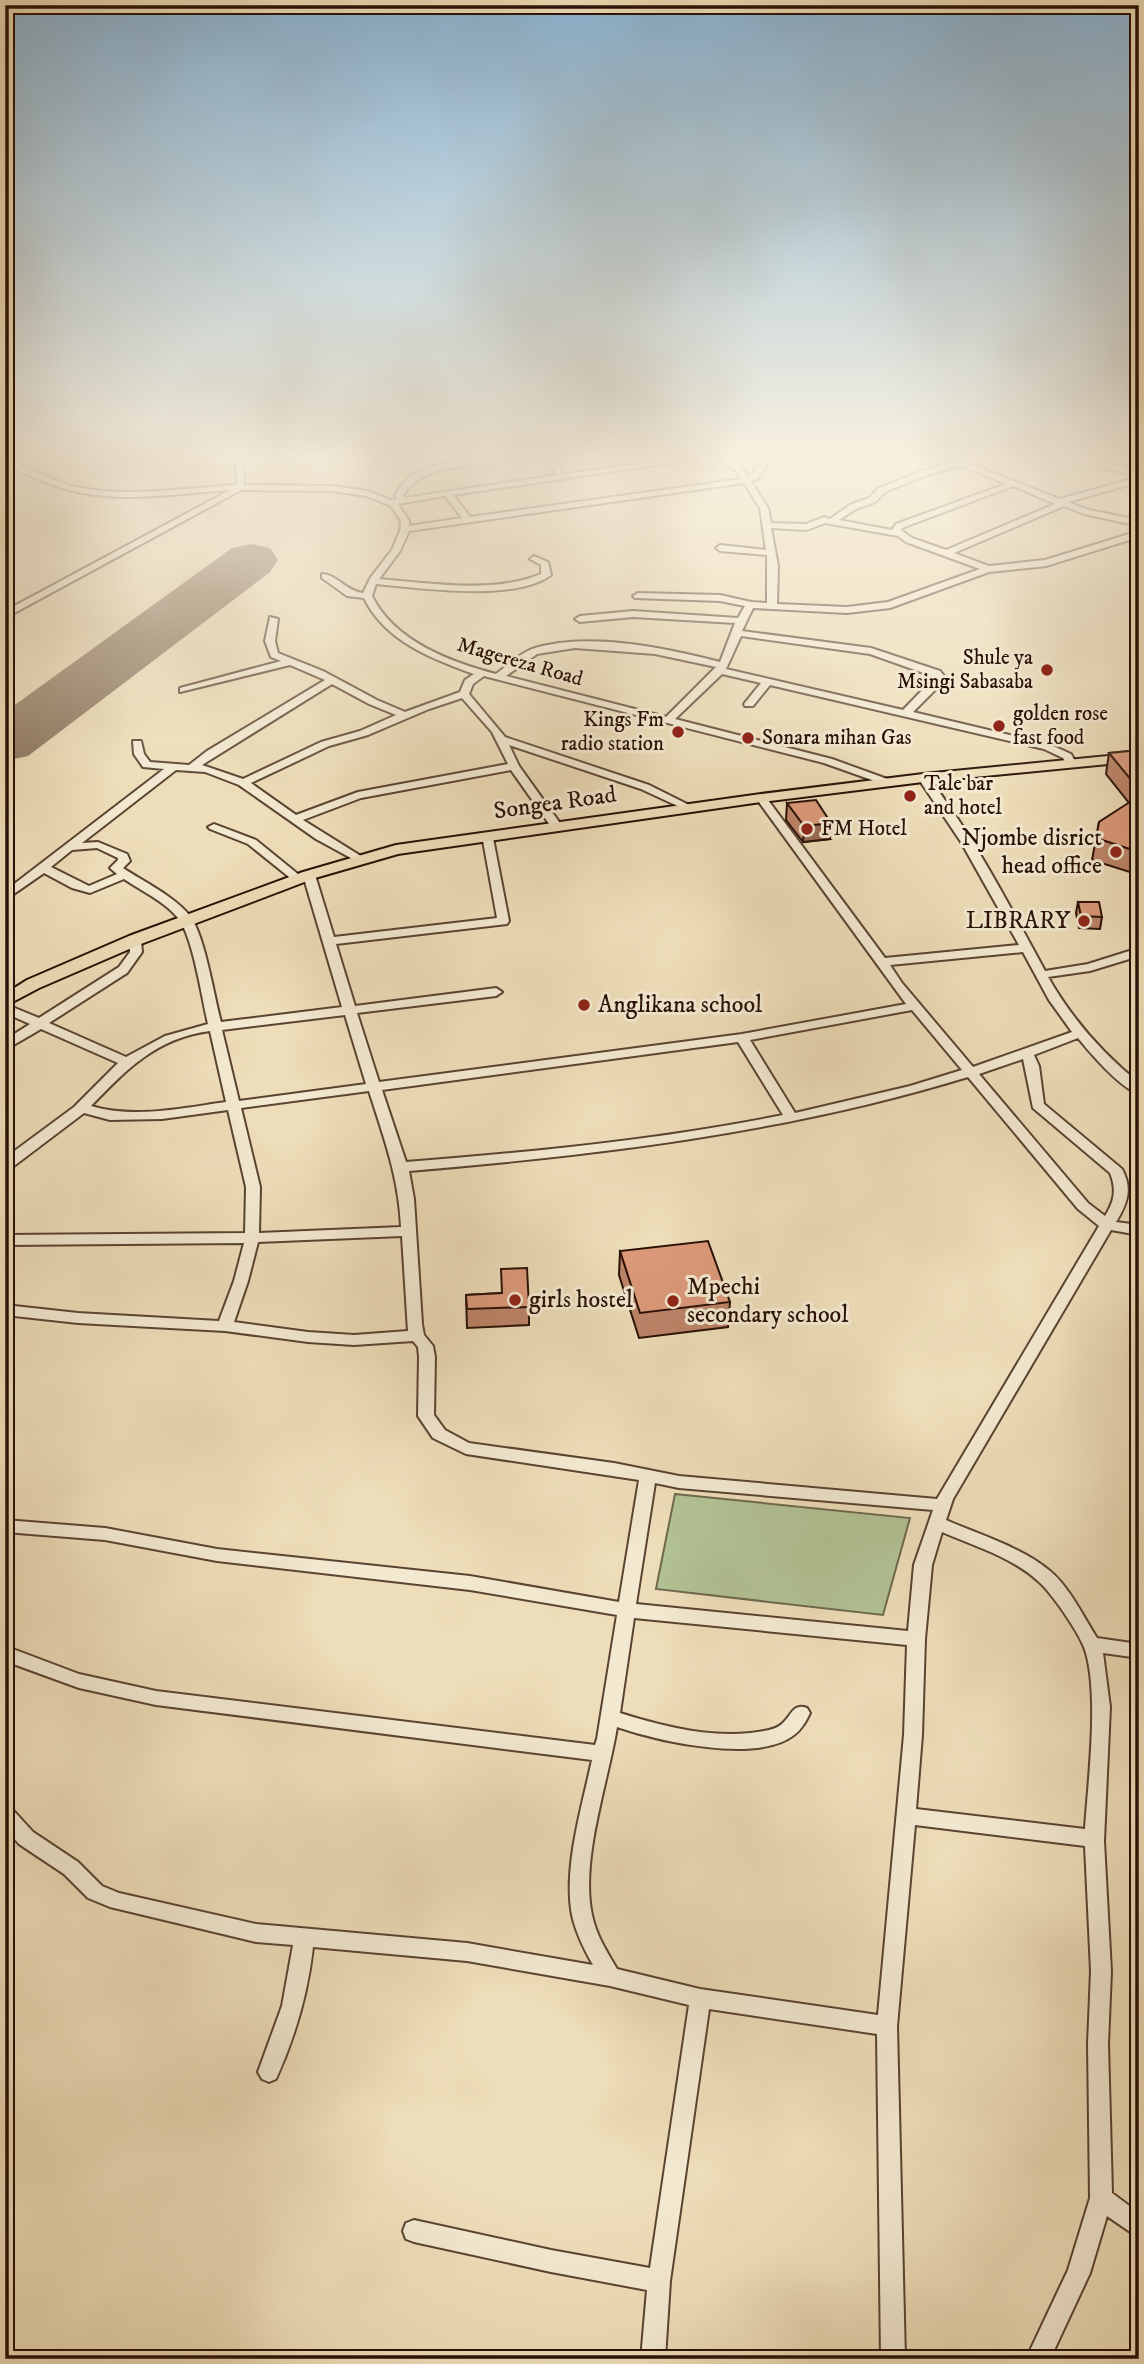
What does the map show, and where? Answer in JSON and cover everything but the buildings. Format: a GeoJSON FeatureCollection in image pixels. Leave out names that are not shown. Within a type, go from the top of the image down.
{"type":"FeatureCollection","features":[{"type":"Feature","properties":{"kind":"highway","name":"Songea Road"},"geometry":{"type":"LineString","coordinates":[[5,1001],[33,984],[135,940],[304,877],[396,850],[688,807],[886,782],[1139,757]]}},
{"type":"Feature","properties":{"kind":"street"},"geometry":{"type":"LineString","coordinates":[[5,615],[98,566]]}},
{"type":"Feature","properties":{"kind":"street"},"geometry":{"type":"LineString","coordinates":[[326,576],[350,594],[367,596],[384,566]]}},
{"type":"Feature","properties":{"kind":"street"},"geometry":{"type":"LineString","coordinates":[[373,581],[477,587],[540,579],[546,575],[545,566]]}},
{"type":"Feature","properties":{"kind":"street"},"geometry":{"type":"LineString","coordinates":[[771,566],[772,605]]}},
{"type":"Feature","properties":{"kind":"street"},"geometry":{"type":"LineString","coordinates":[[981,566],[988,569]]}},
{"type":"Feature","properties":{"kind":"street"},"geometry":{"type":"LineString","coordinates":[[638,596],[720,598],[751,605],[847,610],[890,605],[988,569],[1014,566]]}},
{"type":"Feature","properties":{"kind":"street","name":"Magereza Road"},"geometry":{"type":"LineString","coordinates":[[367,596],[382,620],[405,638],[444,660],[482,673],[828,761],[886,782]]}},
{"type":"Feature","properties":{"kind":"street"},"geometry":{"type":"LineString","coordinates":[[669,719],[721,668],[738,633],[743,613],[751,605]]}},
{"type":"Feature","properties":{"kind":"street"},"geometry":{"type":"LineString","coordinates":[[580,619],[633,614],[741,621]]}},
{"type":"Feature","properties":{"kind":"street"},"geometry":{"type":"LineString","coordinates":[[273,619],[270,649],[280,659],[313,669],[382,707],[404,715]]}},
{"type":"Feature","properties":{"kind":"street"},"geometry":{"type":"LineString","coordinates":[[738,633],[871,651],[937,673],[939,681],[905,714]]}},
{"type":"Feature","properties":{"kind":"street"},"geometry":{"type":"LineString","coordinates":[[498,677],[533,653],[565,647],[666,653],[768,681],[1047,747],[1067,756],[1071,763]]}},
{"type":"Feature","properties":{"kind":"street"},"geometry":{"type":"LineString","coordinates":[[184,690],[288,662]]}},
{"type":"Feature","properties":{"kind":"street"},"geometry":{"type":"LineString","coordinates":[[243,783],[325,744],[363,733],[464,694],[469,682],[482,673]]}},
{"type":"Feature","properties":{"kind":"street"},"geometry":{"type":"LineString","coordinates":[[193,767],[211,753],[331,680]]}},
{"type":"Feature","properties":{"kind":"street"},"geometry":{"type":"LineString","coordinates":[[749,704],[768,681]]}},
{"type":"Feature","properties":{"kind":"street"},"geometry":{"type":"LineString","coordinates":[[464,694],[502,739],[514,766],[556,826]]}},
{"type":"Feature","properties":{"kind":"street"},"geometry":{"type":"LineString","coordinates":[[502,739],[645,787],[688,807]]}},
{"type":"Feature","properties":{"kind":"street"},"geometry":{"type":"LineString","coordinates":[[137,743],[142,761],[155,772]]}},
{"type":"Feature","properties":{"kind":"street"},"geometry":{"type":"LineString","coordinates":[[294,820],[358,795],[514,766]]}},
{"type":"Feature","properties":{"kind":"street"},"geometry":{"type":"LineString","coordinates":[[5,897],[72,847],[155,772],[172,768],[193,767],[243,783],[294,820],[360,860]]}},
{"type":"Feature","properties":{"kind":"street"},"geometry":{"type":"LineString","coordinates":[[923,778],[958,827],[1040,975],[1080,1033],[1139,1090]]}},
{"type":"Feature","properties":{"kind":"street"},"geometry":{"type":"LineString","coordinates":[[761,798],[914,1006],[1083,1206],[1107,1225],[1139,1230]]}},
{"type":"Feature","properties":{"kind":"street"},"geometry":{"type":"LineString","coordinates":[[214,827],[252,842],[304,877],[329,941],[373,1087],[401,1167],[407,1199],[412,1313],[417,1336],[425,1346],[427,1357],[426,1416],[439,1434],[455,1444],[479,1451],[679,1482],[921,1502],[1044,1576],[1062,1597],[1092,1644],[1097,1662],[1101,1707],[1094,1841],[1098,1871],[1101,1971],[1098,2044],[1101,2198],[1079,2273],[1038,2359]]}},
{"type":"Feature","properties":{"kind":"street"},"geometry":{"type":"LineString","coordinates":[[329,941],[503,921],[488,835]]}},
{"type":"Feature","properties":{"kind":"street"},"geometry":{"type":"LineString","coordinates":[[72,847],[94,844],[125,858],[116,869],[171,904],[187,920],[204,971],[253,1187],[252,1238],[225,1326]]}},
{"type":"Feature","properties":{"kind":"street"},"geometry":{"type":"LineString","coordinates":[[44,868],[76,886],[90,890],[125,874]]}},
{"type":"Feature","properties":{"kind":"street"},"geometry":{"type":"LineString","coordinates":[[5,1046],[123,970],[136,952],[135,940]]}},
{"type":"Feature","properties":{"kind":"street"},"geometry":{"type":"LineString","coordinates":[[882,962],[1026,948]]}},
{"type":"Feature","properties":{"kind":"street"},"geometry":{"type":"LineString","coordinates":[[1040,975],[1090,967],[1139,952]]}},
{"type":"Feature","properties":{"kind":"street"},"geometry":{"type":"LineString","coordinates":[[1121,958],[1139,965]]}},
{"type":"Feature","properties":{"kind":"street"},"geometry":{"type":"LineString","coordinates":[[9,1158],[81,1108],[126,1062],[150,1047],[175,1037],[216,1027],[496,992]]}},
{"type":"Feature","properties":{"kind":"street"},"geometry":{"type":"LineString","coordinates":[[81,1108],[110,1116],[132,1117],[742,1038],[914,1006]]}},
{"type":"Feature","properties":{"kind":"street"},"geometry":{"type":"LineString","coordinates":[[5,1008],[126,1062]]}},
{"type":"Feature","properties":{"kind":"street"},"geometry":{"type":"LineString","coordinates":[[401,1167],[548,1156],[632,1146],[791,1118],[903,1093],[972,1073],[1080,1033]]}},
{"type":"Feature","properties":{"kind":"street"},"geometry":{"type":"LineString","coordinates":[[742,1038],[791,1118]]}},
{"type":"Feature","properties":{"kind":"street"},"geometry":{"type":"LineString","coordinates":[[893,2359],[887,2026],[914,1735],[916,1639],[923,1565],[939,1514],[1121,1203],[1122,1186],[1119,1176],[1080,1137],[1040,1107],[1027,1054]]}},
{"type":"Feature","properties":{"kind":"street"},"geometry":{"type":"LineString","coordinates":[[5,1240],[252,1238],[408,1231]]}},
{"type":"Feature","properties":{"kind":"street"},"geometry":{"type":"LineString","coordinates":[[5,1310],[225,1326],[354,1340],[417,1336]]}},
{"type":"Feature","properties":{"kind":"street"},"geometry":{"type":"LineString","coordinates":[[610,1977],[584,1923],[580,1907],[585,1853],[628,1611],[640,1511],[648,1476]]}},
{"type":"Feature","properties":{"kind":"street"},"geometry":{"type":"LineString","coordinates":[[5,1526],[105,1534],[166,1548],[218,1555],[470,1583],[628,1611],[916,1639]]}},
{"type":"Feature","properties":{"kind":"street"},"geometry":{"type":"LineString","coordinates":[[1092,1644],[1139,1651]]}},
{"type":"Feature","properties":{"kind":"street"},"geometry":{"type":"LineString","coordinates":[[5,1653],[38,1668],[86,1683],[156,1698],[603,1754]]}},
{"type":"Feature","properties":{"kind":"street"},"geometry":{"type":"LineString","coordinates":[[610,1717],[665,1734],[733,1739],[783,1733],[796,1722],[801,1713]]}},
{"type":"Feature","properties":{"kind":"street"},"geometry":{"type":"LineString","coordinates":[[5,1815],[26,1838],[67,1865],[95,1892],[104,1897],[233,1929],[467,1952],[610,1977],[700,1998],[887,2026]]}},
{"type":"Feature","properties":{"kind":"street"},"geometry":{"type":"LineString","coordinates":[[907,1816],[1081,1836],[1094,1841]]}},
{"type":"Feature","properties":{"kind":"street"},"geometry":{"type":"LineString","coordinates":[[269,2072],[285,2033],[300,1969],[304,1936]]}},
{"type":"Feature","properties":{"kind":"street"},"geometry":{"type":"LineString","coordinates":[[653,2359],[659,2281],[700,1998]]}},
{"type":"Feature","properties":{"kind":"street"},"geometry":{"type":"LineString","coordinates":[[1101,2198],[1139,2227]]}},
{"type":"Feature","properties":{"kind":"street"},"geometry":{"type":"LineString","coordinates":[[414,2231],[525,2256],[659,2281]]}},
{"type":"Feature","properties":{"kind":"green space"},"geometry":{"type":"Polygon","coordinates":[[[675,1494],[910,1518],[883,1615],[656,1589],[675,1494]]]}},
{"type":"Feature","properties":{"kind":"runway"},"geometry":{"type":"LineString","coordinates":[[5,742],[242,566]]}},
{"type":"Feature","properties":{"kind":"place","name":"Shule ya Msingi Sabasaba"},"geometry":{"type":"Point","coordinates":[1047,670]}},
{"type":"Feature","properties":{"kind":"place","name":"golden rose fast food"},"geometry":{"type":"Point","coordinates":[999,726]}},
{"type":"Feature","properties":{"kind":"place","name":"Kings Fm radio station"},"geometry":{"type":"Point","coordinates":[678,732]}},
{"type":"Feature","properties":{"kind":"place","name":"Sonara mihan Gas"},"geometry":{"type":"Point","coordinates":[748,738]}},
{"type":"Feature","properties":{"kind":"place","name":"Tale bar and hotel"},"geometry":{"type":"Point","coordinates":[910,796]}},
{"type":"Feature","properties":{"kind":"place","name":"FM Hotel"},"geometry":{"type":"Point","coordinates":[807,829]}},
{"type":"Feature","properties":{"kind":"place","name":"Njombe disrict head office"},"geometry":{"type":"Point","coordinates":[1116,852]}},
{"type":"Feature","properties":{"kind":"place","name":"LIBRARY"},"geometry":{"type":"Point","coordinates":[1084,921]}},
{"type":"Feature","properties":{"kind":"place","name":"Anglikana school"},"geometry":{"type":"Point","coordinates":[584,1005]}},
{"type":"Feature","properties":{"kind":"place","name":"girls hostel"},"geometry":{"type":"Point","coordinates":[515,1300]}},
{"type":"Feature","properties":{"kind":"place","name":"Mpechi secondary school"},"geometry":{"type":"Point","coordinates":[673,1301]}}]}
